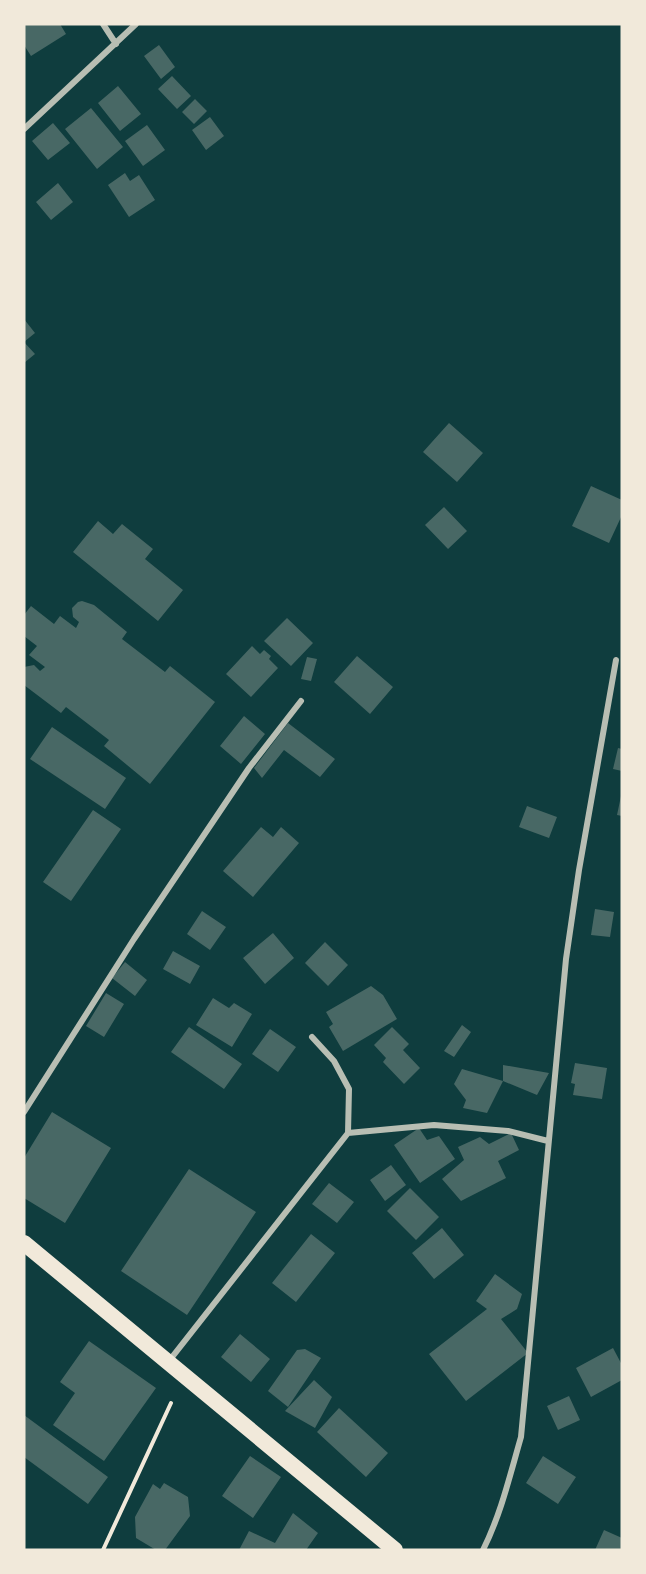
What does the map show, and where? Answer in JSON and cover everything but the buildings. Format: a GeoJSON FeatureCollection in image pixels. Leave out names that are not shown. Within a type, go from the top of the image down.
{"type":"FeatureCollection","features":[{"type":"Feature","properties":{"kind":"highway"},"geometry":{"type":"LineString","coordinates":[[24,1243],[395,1550]]}},
{"type":"Feature","properties":{"kind":"street"},"geometry":{"type":"LineString","coordinates":[[103,24],[116,44]]}},
{"type":"Feature","properties":{"kind":"street"},"geometry":{"type":"LineString","coordinates":[[24,129],[136,24]]}},
{"type":"Feature","properties":{"kind":"street"},"geometry":{"type":"LineString","coordinates":[[483,1550],[492,1533],[521,1437],[566,959],[579,870],[616,660]]}},
{"type":"Feature","properties":{"kind":"street"},"geometry":{"type":"LineString","coordinates":[[24,1112],[134,939],[249,768],[301,701]]}},
{"type":"Feature","properties":{"kind":"street"},"geometry":{"type":"LineString","coordinates":[[169,1362],[348,1133],[349,1089],[334,1061],[312,1037]]}},
{"type":"Feature","properties":{"kind":"street"},"geometry":{"type":"LineString","coordinates":[[348,1133],[434,1125],[508,1131],[548,1141]]}},
{"type":"Feature","properties":{"kind":"path"},"geometry":{"type":"LineString","coordinates":[[103,1550],[171,1403]]}}]}
